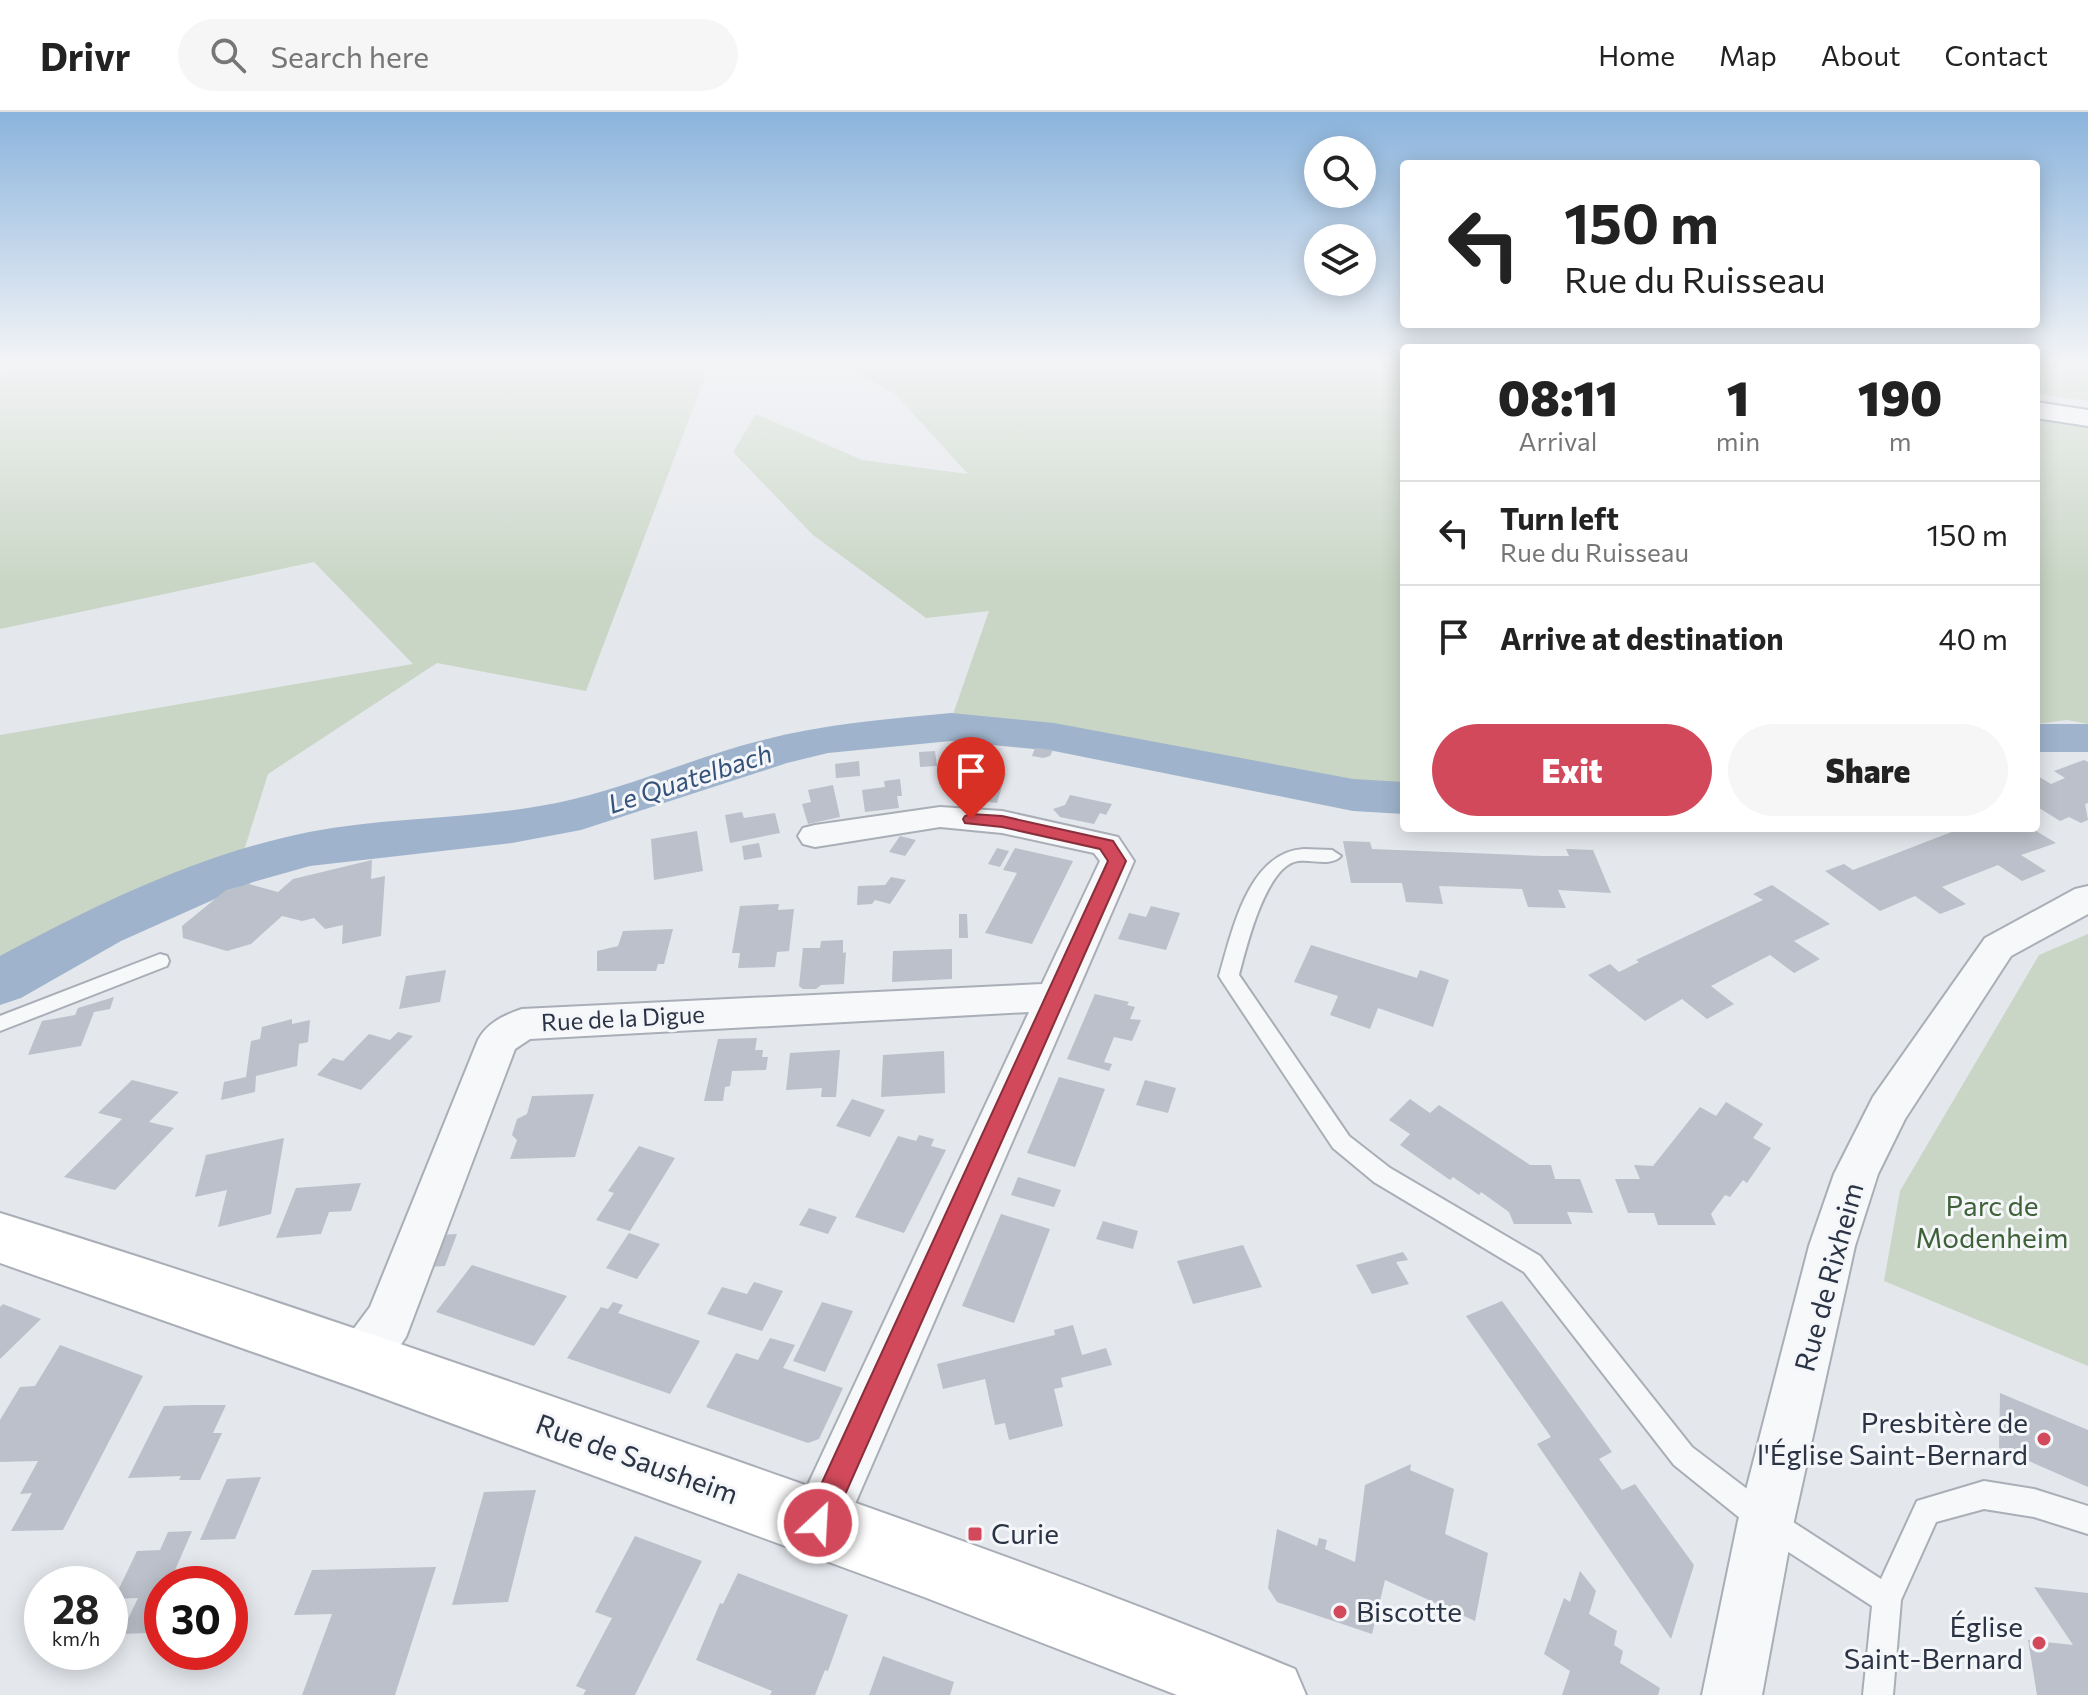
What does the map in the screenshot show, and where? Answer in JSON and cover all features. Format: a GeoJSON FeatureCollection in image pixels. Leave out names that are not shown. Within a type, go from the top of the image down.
{"type":"FeatureCollection","features":[{"type":"Feature","properties":{"kind":"main road","name":"Rue de Sausheim"},"geometry":{"type":"LineString","coordinates":[[0,1238],[361,1360],[818,1523],[1121,1635],[1269,1695]]}},
{"type":"Feature","properties":{"kind":"street"},"geometry":{"type":"LineString","coordinates":[[815,836],[940,817],[1002,822],[1106,845],[1117,861],[818,1523]]}},
{"type":"Feature","properties":{"kind":"street","name":"Rue de Rixheim"},"geometry":{"type":"LineString","coordinates":[[1732,1695],[1766,1521],[1832,1246],[1856,1174],[1888,1109],[1998,947],[2088,898]]}},
{"type":"Feature","properties":{"kind":"street","name":"Rue de la Digue"},"geometry":{"type":"LineString","coordinates":[[361,1360],[389,1321],[498,1040],[522,1024],[1027,997],[1054,1000]]}},
{"type":"Feature","properties":{"kind":"lane"},"geometry":{"type":"LineString","coordinates":[[1332,856],[1289,856],[1274,864],[1241,934],[1229,976],[1341,1142],[1382,1175],[1532,1264],[1683,1456],[1766,1521],[1887,1599]]}},
{"type":"Feature","properties":{"kind":"lane"},"geometry":{"type":"LineString","coordinates":[[0,1024],[160,961]]}},
{"type":"Feature","properties":{"kind":"lane"},"geometry":{"type":"LineString","coordinates":[[1878,1695],[1887,1599],[1927,1511],[1984,1495],[2034,1503],[2088,1520]]}},
{"type":"Feature","properties":{"kind":"green space"},"geometry":{"type":"Polygon","coordinates":[[[0,436],[683,436],[586,691],[437,663],[268,774],[242,857],[96,923],[0,972],[0,735],[413,664],[314,562],[0,629],[0,436]]]}},
{"type":"Feature","properties":{"kind":"green space"},"geometry":{"type":"Polygon","coordinates":[[[743,436],[806,436],[862,460],[968,474],[933,436],[1400,436],[1400,789],[1350,787],[1064,731],[951,720],[989,611],[926,618],[813,535],[733,452],[743,436]]]}},
{"type":"Feature","properties":{"kind":"green space"},"geometry":{"type":"Polygon","coordinates":[[[2040,436],[2088,436],[2088,724],[2067,720],[2040,723],[2040,436]]]}},
{"type":"Feature","properties":{"kind":"green space","name":"Parc de Modenheim"},"geometry":{"type":"Polygon","coordinates":[[[2088,934],[2088,1366],[1884,1281],[1900,1191],[2039,955],[2088,934]]]}},
{"type":"Feature","properties":{"kind":"building"},"geometry":{"type":"Polygon","coordinates":[[[1035,748],[1053,750],[1050,756],[1043,758],[1032,756],[1035,748]]]}},
{"type":"Feature","properties":{"kind":"building"},"geometry":{"type":"Polygon","coordinates":[[[935,751],[937,766],[920,767],[919,752],[935,751]]]}},
{"type":"Feature","properties":{"kind":"building"},"geometry":{"type":"Polygon","coordinates":[[[2084,760],[2088,762],[2088,803],[2085,804],[2088,820],[2081,823],[2069,817],[2060,821],[2040,808],[2040,777],[2051,784],[2065,778],[2054,771],[2084,760]]]}},
{"type":"Feature","properties":{"kind":"building"},"geometry":{"type":"Polygon","coordinates":[[[859,761],[860,776],[836,778],[835,764],[859,761]]]}},
{"type":"Feature","properties":{"kind":"building"},"geometry":{"type":"Polygon","coordinates":[[[969,770],[1006,773],[997,803],[960,798],[969,770]]]}},
{"type":"Feature","properties":{"kind":"building"},"geometry":{"type":"Polygon","coordinates":[[[900,779],[902,796],[897,796],[899,808],[865,812],[862,790],[885,787],[884,781],[900,779]]]}},
{"type":"Feature","properties":{"kind":"building"},"geometry":{"type":"Polygon","coordinates":[[[833,785],[840,817],[808,824],[802,804],[811,802],[808,790],[833,785]]]}},
{"type":"Feature","properties":{"kind":"building"},"geometry":{"type":"Polygon","coordinates":[[[1070,795],[1112,804],[1106,815],[1100,813],[1094,824],[1060,817],[1053,809],[1065,805],[1070,795]]]}},
{"type":"Feature","properties":{"kind":"building"},"geometry":{"type":"Polygon","coordinates":[[[742,812],[744,818],[775,813],[780,833],[730,843],[725,815],[742,812]]]}},
{"type":"Feature","properties":{"kind":"building"},"geometry":{"type":"Polygon","coordinates":[[[697,831],[703,871],[654,880],[651,839],[697,831]]]}},
{"type":"Feature","properties":{"kind":"building"},"geometry":{"type":"Polygon","coordinates":[[[1952,832],[2038,832],[2056,843],[2021,855],[2046,871],[2022,881],[1998,865],[1942,887],[1966,904],[1940,914],[1915,896],[1880,911],[1825,871],[1844,864],[1853,870],[1952,832]]]}},
{"type":"Feature","properties":{"kind":"building"},"geometry":{"type":"Polygon","coordinates":[[[900,836],[916,840],[905,856],[889,852],[900,836]]]}},
{"type":"Feature","properties":{"kind":"building"},"geometry":{"type":"Polygon","coordinates":[[[1343,841],[1370,842],[1372,849],[1543,856],[1569,856],[1566,849],[1593,850],[1611,893],[1558,890],[1566,908],[1528,907],[1522,889],[1439,886],[1443,904],[1406,902],[1402,883],[1351,883],[1343,841]]]}},
{"type":"Feature","properties":{"kind":"building"},"geometry":{"type":"Polygon","coordinates":[[[759,843],[762,857],[744,860],[742,846],[759,843]]]}},
{"type":"Feature","properties":{"kind":"building"},"geometry":{"type":"Polygon","coordinates":[[[997,848],[1009,851],[1000,867],[988,864],[997,848]]]}},
{"type":"Feature","properties":{"kind":"building"},"geometry":{"type":"Polygon","coordinates":[[[1015,848],[1073,861],[1032,944],[985,933],[1017,873],[1003,870],[1015,848]]]}},
{"type":"Feature","properties":{"kind":"building"},"geometry":{"type":"Polygon","coordinates":[[[372,860],[371,879],[385,876],[381,936],[342,944],[343,925],[325,929],[314,918],[302,921],[282,916],[251,944],[227,951],[183,938],[182,926],[226,890],[249,884],[278,892],[293,879],[372,860]]]}},
{"type":"Feature","properties":{"kind":"building"},"geometry":{"type":"Polygon","coordinates":[[[891,877],[906,880],[890,904],[875,900],[872,904],[857,905],[858,886],[885,885],[891,877]]]}},
{"type":"Feature","properties":{"kind":"building"},"geometry":{"type":"Polygon","coordinates":[[[1772,885],[1830,924],[1794,941],[1820,959],[1794,973],[1770,955],[1711,986],[1734,1004],[1707,1019],[1682,999],[1645,1021],[1588,975],[1610,964],[1619,972],[1639,962],[1636,960],[1763,900],[1753,894],[1772,885]]]}},
{"type":"Feature","properties":{"kind":"building"},"geometry":{"type":"Polygon","coordinates":[[[779,904],[778,910],[794,909],[789,951],[777,952],[775,967],[738,968],[740,953],[732,953],[740,906],[779,904]]]}},
{"type":"Feature","properties":{"kind":"building"},"geometry":{"type":"Polygon","coordinates":[[[1151,906],[1180,913],[1166,950],[1118,939],[1129,913],[1146,917],[1151,906]]]}},
{"type":"Feature","properties":{"kind":"building"},"geometry":{"type":"Polygon","coordinates":[[[959,914],[967,914],[968,938],[959,938],[959,914]]]}},
{"type":"Feature","properties":{"kind":"building"},"geometry":{"type":"Polygon","coordinates":[[[673,929],[664,964],[658,964],[656,971],[597,971],[597,951],[618,946],[623,931],[673,929]]]}},
{"type":"Feature","properties":{"kind":"building"},"geometry":{"type":"Polygon","coordinates":[[[843,940],[843,953],[846,952],[844,984],[821,985],[816,989],[799,986],[803,948],[820,948],[821,941],[843,940]]]}},
{"type":"Feature","properties":{"kind":"building"},"geometry":{"type":"Polygon","coordinates":[[[1311,945],[1417,978],[1420,970],[1449,980],[1433,1027],[1378,1008],[1370,1029],[1330,1015],[1338,996],[1294,982],[1311,945]]]}},
{"type":"Feature","properties":{"kind":"building"},"geometry":{"type":"Polygon","coordinates":[[[952,949],[952,979],[892,982],[893,951],[952,949]]]}},
{"type":"Feature","properties":{"kind":"building"},"geometry":{"type":"Polygon","coordinates":[[[446,970],[440,1002],[399,1009],[406,976],[446,970]]]}},
{"type":"Feature","properties":{"kind":"building"},"geometry":{"type":"Polygon","coordinates":[[[1095,994],[1129,1002],[1127,1005],[1135,1007],[1130,1019],[1141,1020],[1132,1041],[1114,1037],[1104,1062],[1112,1064],[1109,1071],[1067,1059],[1095,994]]]}},
{"type":"Feature","properties":{"kind":"building"},"geometry":{"type":"Polygon","coordinates":[[[114,997],[110,1009],[94,1012],[81,1046],[28,1055],[42,1021],[75,1015],[78,1008],[114,997]]]}},
{"type":"Feature","properties":{"kind":"building"},"geometry":{"type":"Polygon","coordinates":[[[292,1019],[292,1024],[310,1020],[308,1042],[299,1044],[297,1066],[256,1076],[255,1092],[221,1100],[224,1082],[246,1077],[251,1041],[260,1039],[262,1027],[292,1019]]]}},
{"type":"Feature","properties":{"kind":"building"},"geometry":{"type":"Polygon","coordinates":[[[398,1032],[413,1036],[361,1090],[317,1075],[333,1058],[343,1061],[369,1034],[390,1040],[398,1032]]]}},
{"type":"Feature","properties":{"kind":"building"},"geometry":{"type":"Polygon","coordinates":[[[757,1038],[755,1050],[763,1050],[762,1057],[768,1057],[766,1070],[732,1071],[723,1101],[704,1101],[718,1039],[757,1038]]]}},
{"type":"Feature","properties":{"kind":"building"},"geometry":{"type":"Polygon","coordinates":[[[840,1050],[836,1097],[821,1097],[822,1088],[786,1090],[790,1053],[840,1050]]]}},
{"type":"Feature","properties":{"kind":"building"},"geometry":{"type":"Polygon","coordinates":[[[944,1051],[945,1093],[881,1097],[883,1055],[944,1051]]]}},
{"type":"Feature","properties":{"kind":"building"},"geometry":{"type":"Polygon","coordinates":[[[1059,1077],[1105,1089],[1075,1167],[1027,1153],[1059,1077]]]}},
{"type":"Feature","properties":{"kind":"building"},"geometry":{"type":"Polygon","coordinates":[[[132,1080],[179,1092],[149,1122],[174,1128],[115,1190],[64,1177],[122,1119],[98,1113],[132,1080]]]}},
{"type":"Feature","properties":{"kind":"building"},"geometry":{"type":"Polygon","coordinates":[[[1145,1080],[1176,1088],[1168,1113],[1136,1105],[1145,1080]]]}},
{"type":"Feature","properties":{"kind":"building"},"geometry":{"type":"Polygon","coordinates":[[[594,1094],[575,1157],[510,1159],[517,1140],[512,1135],[517,1119],[527,1114],[532,1096],[594,1094]]]}},
{"type":"Feature","properties":{"kind":"building"},"geometry":{"type":"Polygon","coordinates":[[[852,1099],[885,1110],[870,1137],[836,1126],[852,1099]]]}},
{"type":"Feature","properties":{"kind":"building"},"geometry":{"type":"Polygon","coordinates":[[[1410,1099],[1430,1113],[1439,1105],[1530,1165],[1551,1165],[1555,1179],[1580,1179],[1593,1213],[1567,1212],[1572,1224],[1514,1224],[1509,1212],[1481,1192],[1479,1195],[1453,1177],[1450,1180],[1400,1145],[1410,1134],[1389,1120],[1410,1099]]]}},
{"type":"Feature","properties":{"kind":"building"},"geometry":{"type":"Polygon","coordinates":[[[1726,1102],[1763,1124],[1753,1138],[1771,1148],[1747,1183],[1743,1180],[1730,1197],[1725,1195],[1711,1214],[1716,1225],[1658,1225],[1654,1213],[1628,1213],[1615,1179],[1640,1179],[1634,1165],[1653,1166],[1700,1107],[1716,1116],[1726,1102]]]}},
{"type":"Feature","properties":{"kind":"building"},"geometry":{"type":"Polygon","coordinates":[[[919,1135],[934,1139],[931,1146],[946,1150],[904,1233],[855,1217],[898,1136],[916,1141],[919,1135]]]}},
{"type":"Feature","properties":{"kind":"building"},"geometry":{"type":"Polygon","coordinates":[[[284,1138],[271,1214],[218,1227],[227,1190],[195,1197],[206,1155],[284,1138]]]}},
{"type":"Feature","properties":{"kind":"building"},"geometry":{"type":"Polygon","coordinates":[[[639,1146],[675,1158],[630,1231],[596,1220],[614,1193],[608,1191],[639,1146]]]}},
{"type":"Feature","properties":{"kind":"building"},"geometry":{"type":"Polygon","coordinates":[[[1018,1177],[1061,1190],[1054,1207],[1011,1195],[1018,1177]]]}},
{"type":"Feature","properties":{"kind":"building"},"geometry":{"type":"Polygon","coordinates":[[[361,1183],[351,1211],[329,1212],[321,1234],[276,1238],[296,1188],[361,1183]]]}},
{"type":"Feature","properties":{"kind":"building"},"geometry":{"type":"Polygon","coordinates":[[[809,1208],[837,1217],[828,1234],[799,1225],[809,1208]]]}},
{"type":"Feature","properties":{"kind":"building"},"geometry":{"type":"Polygon","coordinates":[[[1001,1214],[1050,1229],[1014,1323],[962,1306],[1001,1214]]]}},
{"type":"Feature","properties":{"kind":"building"},"geometry":{"type":"Polygon","coordinates":[[[1103,1221],[1138,1231],[1133,1249],[1096,1239],[1103,1221]]]}},
{"type":"Feature","properties":{"kind":"building"},"geometry":{"type":"Polygon","coordinates":[[[629,1233],[660,1244],[637,1279],[606,1268],[629,1233]]]}},
{"type":"Feature","properties":{"kind":"building"},"geometry":{"type":"Polygon","coordinates":[[[457,1234],[445,1266],[427,1267],[438,1235],[457,1234]]]}},
{"type":"Feature","properties":{"kind":"building"},"geometry":{"type":"Polygon","coordinates":[[[1243,1245],[1262,1287],[1193,1304],[1177,1261],[1243,1245]]]}},
{"type":"Feature","properties":{"kind":"building"},"geometry":{"type":"Polygon","coordinates":[[[1403,1252],[1408,1260],[1396,1262],[1409,1284],[1372,1294],[1356,1265],[1403,1252]]]}},
{"type":"Feature","properties":{"kind":"building"},"geometry":{"type":"Polygon","coordinates":[[[472,1265],[567,1296],[534,1346],[436,1312],[472,1265]]]}},
{"type":"Feature","properties":{"kind":"building"},"geometry":{"type":"Polygon","coordinates":[[[754,1282],[783,1291],[762,1331],[707,1314],[722,1287],[747,1294],[754,1282]]]}},
{"type":"Feature","properties":{"kind":"building"},"geometry":{"type":"Polygon","coordinates":[[[1502,1301],[1612,1452],[1599,1459],[1622,1490],[1635,1484],[1694,1565],[1671,1639],[1537,1444],[1551,1437],[1466,1316],[1502,1301]]]}},
{"type":"Feature","properties":{"kind":"building"},"geometry":{"type":"Polygon","coordinates":[[[613,1302],[623,1305],[618,1313],[700,1341],[670,1394],[567,1358],[601,1307],[608,1309],[613,1302]]]}},
{"type":"Feature","properties":{"kind":"building"},"geometry":{"type":"Polygon","coordinates":[[[822,1302],[853,1311],[825,1372],[793,1361],[822,1302]]]}},
{"type":"Feature","properties":{"kind":"building"},"geometry":{"type":"Polygon","coordinates":[[[3,1304],[41,1319],[0,1359],[0,1307],[3,1304]]]}},
{"type":"Feature","properties":{"kind":"building"},"geometry":{"type":"Polygon","coordinates":[[[1073,1325],[1082,1355],[1106,1348],[1112,1365],[1061,1378],[1063,1387],[1054,1389],[1063,1426],[1009,1440],[1005,1423],[995,1425],[985,1379],[943,1389],[937,1364],[1055,1335],[1054,1330],[1073,1325]]]}},
{"type":"Feature","properties":{"kind":"building"},"geometry":{"type":"Polygon","coordinates":[[[770,1338],[795,1345],[783,1368],[843,1388],[819,1439],[808,1443],[706,1407],[736,1353],[758,1360],[770,1338]]]}},
{"type":"Feature","properties":{"kind":"building"},"geometry":{"type":"Polygon","coordinates":[[[60,1345],[143,1376],[63,1530],[11,1531],[32,1493],[20,1494],[38,1461],[0,1462],[0,1420],[20,1387],[35,1386],[60,1345]]]}},
{"type":"Feature","properties":{"kind":"building","name":"Presbitère de l'Église Saint-Bernard"},"geometry":{"type":"Polygon","coordinates":[[[2000,1393],[2088,1430],[2088,1487],[1999,1448],[2000,1393]]]}},
{"type":"Feature","properties":{"kind":"building"},"geometry":{"type":"Polygon","coordinates":[[[226,1405],[213,1433],[222,1433],[200,1480],[179,1480],[181,1476],[128,1478],[164,1406],[226,1405]]]}},
{"type":"Feature","properties":{"kind":"building"},"geometry":{"type":"Polygon","coordinates":[[[1411,1464],[1410,1470],[1454,1489],[1445,1534],[1488,1553],[1475,1621],[1385,1580],[1372,1634],[1277,1602],[1268,1588],[1277,1529],[1317,1546],[1319,1538],[1327,1540],[1325,1549],[1355,1562],[1365,1485],[1411,1464]]]}},
{"type":"Feature","properties":{"kind":"building"},"geometry":{"type":"Polygon","coordinates":[[[261,1477],[235,1539],[200,1540],[227,1479],[261,1477]]]}},
{"type":"Feature","properties":{"kind":"building"},"geometry":{"type":"Polygon","coordinates":[[[536,1490],[508,1602],[452,1605],[484,1492],[536,1490]]]}},
{"type":"Feature","properties":{"kind":"building"},"geometry":{"type":"Polygon","coordinates":[[[192,1531],[177,1566],[144,1566],[144,1633],[128,1634],[128,1619],[138,1598],[128,1598],[128,1570],[137,1551],[160,1550],[168,1532],[192,1531]]]}},
{"type":"Feature","properties":{"kind":"building"},"geometry":{"type":"Polygon","coordinates":[[[635,1536],[702,1561],[635,1695],[583,1695],[586,1690],[576,1686],[612,1618],[595,1612],[635,1536]]]}},
{"type":"Feature","properties":{"kind":"building"},"geometry":{"type":"Polygon","coordinates":[[[436,1567],[395,1695],[302,1695],[332,1614],[294,1615],[312,1570],[436,1567]]]}},
{"type":"Feature","properties":{"kind":"building"},"geometry":{"type":"Polygon","coordinates":[[[1580,1571],[1596,1591],[1589,1614],[1617,1631],[1614,1645],[1623,1651],[1620,1663],[1660,1688],[1658,1695],[1562,1695],[1570,1671],[1544,1654],[1564,1598],[1570,1602],[1580,1571]]]}},
{"type":"Feature","properties":{"kind":"building"},"geometry":{"type":"Polygon","coordinates":[[[738,1573],[848,1615],[828,1671],[825,1670],[815,1695],[770,1695],[772,1691],[696,1660],[720,1603],[723,1604],[738,1573]]]}},
{"type":"Feature","properties":{"kind":"building","name":"Église Saint-Bernard"},"geometry":{"type":"Polygon","coordinates":[[[2034,1587],[2088,1593],[2088,1695],[2037,1695],[2028,1640],[2073,1645],[2034,1587]]]}},
{"type":"Feature","properties":{"kind":"building"},"geometry":{"type":"Polygon","coordinates":[[[883,1656],[954,1682],[950,1695],[869,1695],[883,1656]]]}},
{"type":"Feature","properties":{"kind":"waterway","name":"Le Quatelbach"},"geometry":{"type":"LineString","coordinates":[[0,983],[101,927],[234,869],[310,849],[512,826],[581,814],[772,752],[828,739],[951,727],[1054,737],[1353,795],[1400,798]]}},
{"type":"Feature","properties":{"kind":"waterway","name":"Le Quatelbach"},"geometry":{"type":"LineString","coordinates":[[2040,738],[2088,738]]}},
{"type":"Feature","properties":{"kind":"place","name":"Presbitère de l'Église Saint-Bernard"},"geometry":{"type":"Point","coordinates":[2044,1439]}},
{"type":"Feature","properties":{"kind":"place","name":"Curie"},"geometry":{"type":"Point","coordinates":[975,1534]}},
{"type":"Feature","properties":{"kind":"place","name":"Biscotte"},"geometry":{"type":"Point","coordinates":[1340,1612]}},
{"type":"Feature","properties":{"kind":"place","name":"Église Saint-Bernard"},"geometry":{"type":"Point","coordinates":[2039,1643]}},
{"type":"Feature","properties":{"kind":"route"},"geometry":{"type":"LineString","coordinates":[[818,1523],[1117,861],[1106,845],[1002,822],[971,819]]}}]}
